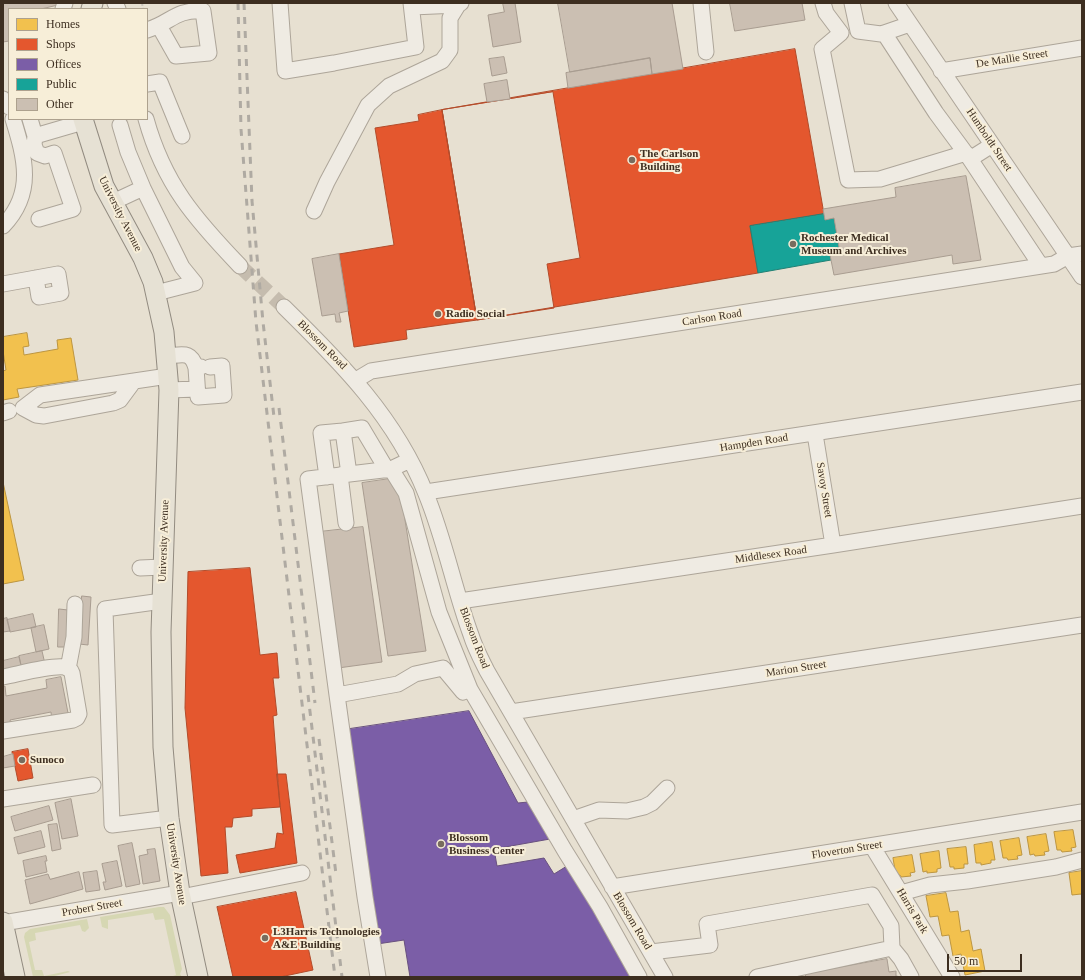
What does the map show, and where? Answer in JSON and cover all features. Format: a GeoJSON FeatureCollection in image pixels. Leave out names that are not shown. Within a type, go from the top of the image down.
{"type":"FeatureCollection","features":[{"type":"Feature","properties":{"kind":"main road","name":"University Avenue"},"geometry":{"type":"LineString","coordinates":[[83,121],[96,165],[142,258],[156,293],[164,332],[169,383],[162,601],[161,684],[163,753],[169,818],[180,895],[198,977]]}},
{"type":"Feature","properties":{"kind":"main road"},"geometry":{"type":"LineString","coordinates":[[3,923],[15,977]]}},
{"type":"Feature","properties":{"kind":"street"},"geometry":{"type":"LineString","coordinates":[[280,3],[285,71],[416,47],[412,5],[459,4]]}},
{"type":"Feature","properties":{"kind":"street"},"geometry":{"type":"LineString","coordinates":[[701,3],[706,52]]}},
{"type":"Feature","properties":{"kind":"street"},"geometry":{"type":"LineString","coordinates":[[823,3],[826,13],[841,33]]}},
{"type":"Feature","properties":{"kind":"street"},"geometry":{"type":"LineString","coordinates":[[852,3],[858,31]]}},
{"type":"Feature","properties":{"kind":"street","name":"Humboldt Street"},"geometry":{"type":"LineString","coordinates":[[896,3],[992,146],[1075,255],[1082,277]]}},
{"type":"Feature","properties":{"kind":"street"},"geometry":{"type":"LineString","coordinates":[[314,211],[327,182],[368,105],[389,86],[442,61],[450,50],[450,18],[459,4]]}},
{"type":"Feature","properties":{"kind":"street"},"geometry":{"type":"LineString","coordinates":[[205,7],[209,53],[176,56],[153,28],[178,14],[205,7]]}},
{"type":"Feature","properties":{"kind":"street"},"geometry":{"type":"LineString","coordinates":[[910,24],[884,34],[858,31],[841,33],[822,49],[848,180],[880,179],[968,156],[992,146]]}},
{"type":"Feature","properties":{"kind":"street"},"geometry":{"type":"LineString","coordinates":[[884,34],[936,113],[968,156],[1040,266]]}},
{"type":"Feature","properties":{"kind":"street","name":"De Mallie Street"},"geometry":{"type":"LineString","coordinates":[[942,71],[1082,48]]}},
{"type":"Feature","properties":{"kind":"street"},"geometry":{"type":"LineString","coordinates":[[148,84],[160,82],[182,136]]}},
{"type":"Feature","properties":{"kind":"street"},"geometry":{"type":"LineString","coordinates":[[3,226],[12,216],[23,194],[24,154],[13,120]]}},
{"type":"Feature","properties":{"kind":"street"},"geometry":{"type":"LineString","coordinates":[[30,120],[35,136],[34,145],[37,153],[45,156],[54,153],[73,209],[39,219]]}},
{"type":"Feature","properties":{"kind":"street"},"geometry":{"type":"LineString","coordinates":[[146,120],[155,148],[176,191],[192,214],[240,266]]}},
{"type":"Feature","properties":{"kind":"street"},"geometry":{"type":"LineString","coordinates":[[35,136],[83,121]]}},
{"type":"Feature","properties":{"kind":"street"},"geometry":{"type":"LineString","coordinates":[[120,125],[128,152],[143,188],[182,267],[195,283],[156,293]]}},
{"type":"Feature","properties":{"kind":"street"},"geometry":{"type":"LineString","coordinates":[[113,202],[143,188]]}},
{"type":"Feature","properties":{"kind":"street","name":"Carlson Road"},"geometry":{"type":"LineString","coordinates":[[356,380],[371,371],[1054,264],[1075,255]]}},
{"type":"Feature","properties":{"kind":"street"},"geometry":{"type":"LineString","coordinates":[[3,284],[36,278]]}},
{"type":"Feature","properties":{"kind":"street","name":"Blossom Road"},"geometry":{"type":"LineString","coordinates":[[284,308],[356,380],[378,409],[410,460],[426,492],[441,534],[471,637],[487,671],[665,977]]}},
{"type":"Feature","properties":{"kind":"street"},"geometry":{"type":"LineString","coordinates":[[167,356],[186,354],[203,367],[222,366],[224,395],[198,397],[197,389],[203,367]]}},
{"type":"Feature","properties":{"kind":"street"},"geometry":{"type":"LineString","coordinates":[[11,411],[40,395],[134,381],[169,383],[197,389]]}},
{"type":"Feature","properties":{"kind":"street"},"geometry":{"type":"LineString","coordinates":[[11,411],[44,416],[113,403],[120,400],[134,381]]}},
{"type":"Feature","properties":{"kind":"street","name":"Hampden Road"},"geometry":{"type":"LineString","coordinates":[[426,492],[815,434],[1082,392]]}},
{"type":"Feature","properties":{"kind":"street"},"geometry":{"type":"LineString","coordinates":[[339,475],[321,433],[362,428],[388,470],[406,493],[439,612],[470,689],[565,851],[600,907],[639,977]]}},
{"type":"Feature","properties":{"kind":"street"},"geometry":{"type":"LineString","coordinates":[[343,431],[339,475],[346,523]]}},
{"type":"Feature","properties":{"kind":"street","name":"Savoy Street"},"geometry":{"type":"LineString","coordinates":[[815,434],[833,545]]}},
{"type":"Feature","properties":{"kind":"street"},"geometry":{"type":"LineString","coordinates":[[378,977],[365,898],[308,479],[388,470],[410,460]]}},
{"type":"Feature","properties":{"kind":"street","name":"Middlesex Road"},"geometry":{"type":"LineString","coordinates":[[460,601],[1082,506]]}},
{"type":"Feature","properties":{"kind":"street"},"geometry":{"type":"LineString","coordinates":[[140,568],[163,568]]}},
{"type":"Feature","properties":{"kind":"street"},"geometry":{"type":"LineString","coordinates":[[162,601],[105,609],[112,825],[169,818]]}},
{"type":"Feature","properties":{"kind":"street"},"geometry":{"type":"LineString","coordinates":[[3,731],[77,718],[79,714],[72,673],[68,668],[74,637],[76,604]]}},
{"type":"Feature","properties":{"kind":"street","name":"Marion Street"},"geometry":{"type":"LineString","coordinates":[[511,712],[1082,625]]}},
{"type":"Feature","properties":{"kind":"street"},"geometry":{"type":"LineString","coordinates":[[3,677],[43,670],[68,668]]}},
{"type":"Feature","properties":{"kind":"street"},"geometry":{"type":"LineString","coordinates":[[338,695],[398,684],[415,674],[443,668],[463,692],[470,689]]}},
{"type":"Feature","properties":{"kind":"street"},"geometry":{"type":"LineString","coordinates":[[3,799],[93,786]]}},
{"type":"Feature","properties":{"kind":"street"},"geometry":{"type":"LineString","coordinates":[[573,819],[599,810],[627,811],[644,807],[652,803],[667,788]]}},
{"type":"Feature","properties":{"kind":"street","name":"Floverton Street"},"geometry":{"type":"LineString","coordinates":[[612,887],[1082,812]]}},
{"type":"Feature","properties":{"kind":"street","name":"Harris Park"},"geometry":{"type":"LineString","coordinates":[[872,846],[952,977]]}},
{"type":"Feature","properties":{"kind":"street"},"geometry":{"type":"LineString","coordinates":[[901,893],[930,885],[967,882],[1056,867],[1082,860]]}},
{"type":"Feature","properties":{"kind":"street","name":"Probert Street"},"geometry":{"type":"LineString","coordinates":[[3,923],[180,895],[302,873]]}},
{"type":"Feature","properties":{"kind":"street"},"geometry":{"type":"LineString","coordinates":[[650,952],[710,945],[707,924],[872,895],[891,926],[892,948],[901,958],[911,977]]}},
{"type":"Feature","properties":{"kind":"street"},"geometry":{"type":"LineString","coordinates":[[757,977],[892,948]]}},
{"type":"Feature","properties":{"kind":"green space"},"geometry":{"type":"Polygon","coordinates":[[[164,907],[170,915],[182,969],[180,974],[182,977],[170,977],[176,975],[164,919],[155,920],[153,913],[108,920],[108,929],[102,927],[100,917],[164,907]]]}},
{"type":"Feature","properties":{"kind":"green space"},"geometry":{"type":"Polygon","coordinates":[[[87,919],[89,928],[85,932],[82,931],[80,925],[35,933],[36,940],[29,942],[35,970],[42,970],[44,976],[68,971],[70,972],[51,977],[33,977],[24,937],[25,933],[30,929],[87,919]]]}},
{"type":"Feature","properties":{"kind":"building: Homes"},"geometry":{"type":"Polygon","coordinates":[[[27,333],[29,346],[23,347],[24,355],[58,349],[57,340],[71,338],[78,380],[17,389],[19,397],[3,400],[3,371],[6,370],[3,351],[3,337],[27,333]]]}},
{"type":"Feature","properties":{"kind":"building: Homes"},"geometry":{"type":"Polygon","coordinates":[[[3,482],[24,580],[3,584],[3,482]]]}},
{"type":"Feature","properties":{"kind":"building: Homes"},"geometry":{"type":"Polygon","coordinates":[[[1073,830],[1076,847],[1071,848],[1072,851],[1062,852],[1061,850],[1057,850],[1054,832],[1073,830]]]}},
{"type":"Feature","properties":{"kind":"building: Homes"},"geometry":{"type":"Polygon","coordinates":[[[1046,834],[1049,851],[1044,852],[1045,855],[1030,855],[1027,837],[1046,834]]]}},
{"type":"Feature","properties":{"kind":"building: Homes"},"geometry":{"type":"Polygon","coordinates":[[[1019,838],[1022,855],[1017,856],[1018,859],[1008,860],[1007,858],[1003,858],[1000,841],[1019,838]]]}},
{"type":"Feature","properties":{"kind":"building: Homes"},"geometry":{"type":"Polygon","coordinates":[[[992,842],[995,860],[991,860],[991,863],[981,865],[981,863],[976,863],[974,845],[992,842]]]}},
{"type":"Feature","properties":{"kind":"building: Homes"},"geometry":{"type":"Polygon","coordinates":[[[966,847],[968,864],[964,864],[964,868],[954,869],[954,867],[950,867],[947,849],[966,847]]]}},
{"type":"Feature","properties":{"kind":"building: Homes"},"geometry":{"type":"Polygon","coordinates":[[[939,851],[941,868],[937,869],[937,872],[923,872],[920,854],[939,851]]]}},
{"type":"Feature","properties":{"kind":"building: Homes"},"geometry":{"type":"Polygon","coordinates":[[[912,855],[915,872],[910,873],[911,876],[896,876],[893,858],[912,855]]]}},
{"type":"Feature","properties":{"kind":"building: Homes"},"geometry":{"type":"Polygon","coordinates":[[[1082,871],[1082,897],[1081,894],[1072,895],[1069,873],[1082,871]]]}},
{"type":"Feature","properties":{"kind":"building: Homes"},"geometry":{"type":"Polygon","coordinates":[[[946,893],[950,912],[958,911],[961,932],[969,930],[973,951],[981,949],[985,971],[965,975],[961,954],[953,956],[949,935],[942,936],[938,916],[930,917],[926,896],[946,893]]]}},
{"type":"Feature","properties":{"kind":"building: Shops","name":"The Carlson Building"},"geometry":{"type":"Polygon","coordinates":[[[795,49],[824,214],[750,226],[758,273],[477,320],[442,110],[795,49]]]}},
{"type":"Feature","properties":{"kind":"building: Shops"},"geometry":{"type":"Polygon","coordinates":[[[553,92],[580,258],[547,264],[554,308],[477,320],[442,110],[553,92]]]}},
{"type":"Feature","properties":{"kind":"building: Shops"},"geometry":{"type":"Polygon","coordinates":[[[442,110],[477,320],[406,330],[407,339],[354,347],[339,254],[394,245],[375,128],[419,121],[418,115],[442,110]]]}},
{"type":"Feature","properties":{"kind":"building: Shops"},"geometry":{"type":"Polygon","coordinates":[[[250,568],[260,655],[277,653],[279,678],[273,678],[277,715],[273,716],[280,807],[252,809],[252,816],[233,818],[232,827],[225,827],[228,873],[201,876],[185,708],[188,572],[250,568]]]}},
{"type":"Feature","properties":{"kind":"building: Shops","name":"Sunoco"},"geometry":{"type":"Polygon","coordinates":[[[28,749],[33,778],[18,781],[12,752],[28,749]]]}},
{"type":"Feature","properties":{"kind":"building: Shops"},"geometry":{"type":"Polygon","coordinates":[[[277,774],[286,774],[297,863],[240,873],[236,855],[275,848],[277,833],[283,834],[277,774]]]}},
{"type":"Feature","properties":{"kind":"building: Shops","name":"L3Harris Technologies A&E Building"},"geometry":{"type":"Polygon","coordinates":[[[296,892],[313,970],[280,977],[233,977],[217,907],[296,892]]]}},
{"type":"Feature","properties":{"kind":"building: Offices","name":"Blossom Business Center"},"geometry":{"type":"Polygon","coordinates":[[[469,711],[518,803],[528,802],[550,839],[494,849],[497,866],[544,858],[554,874],[567,866],[633,977],[410,977],[404,940],[377,944],[343,730],[469,711]]]}},
{"type":"Feature","properties":{"kind":"building: Public"},"geometry":{"type":"Polygon","coordinates":[[[824,214],[825,220],[834,218],[840,253],[830,255],[831,260],[758,273],[750,226],[824,214]]]}},
{"type":"Feature","properties":{"kind":"building: Other"},"geometry":{"type":"Polygon","coordinates":[[[3,3],[58,3],[58,5],[45,8],[8,8],[8,41],[3,42],[3,3]]]}},
{"type":"Feature","properties":{"kind":"building: Other"},"geometry":{"type":"Polygon","coordinates":[[[503,3],[515,3],[521,42],[493,47],[488,15],[504,12],[503,3]]]}},
{"type":"Feature","properties":{"kind":"building: Other"},"geometry":{"type":"Polygon","coordinates":[[[558,3],[672,3],[683,69],[652,74],[650,58],[570,72],[558,3]]]}},
{"type":"Feature","properties":{"kind":"building: Other"},"geometry":{"type":"Polygon","coordinates":[[[730,3],[802,3],[805,20],[735,31],[730,3]]]}},
{"type":"Feature","properties":{"kind":"building: Other"},"geometry":{"type":"Polygon","coordinates":[[[504,57],[507,73],[492,76],[489,59],[504,57]]]}},
{"type":"Feature","properties":{"kind":"building: Other"},"geometry":{"type":"Polygon","coordinates":[[[650,58],[652,74],[568,88],[566,73],[650,58]]]}},
{"type":"Feature","properties":{"kind":"building: Other"},"geometry":{"type":"Polygon","coordinates":[[[507,80],[510,99],[487,102],[484,84],[507,80]]]}},
{"type":"Feature","properties":{"kind":"building: Other"},"geometry":{"type":"Polygon","coordinates":[[[966,176],[981,260],[953,264],[952,255],[834,275],[830,255],[840,253],[834,218],[825,220],[823,209],[896,197],[895,188],[966,176]]]}},
{"type":"Feature","properties":{"kind":"building: Other"},"geometry":{"type":"Polygon","coordinates":[[[339,254],[348,311],[339,313],[341,322],[336,322],[335,314],[322,316],[312,259],[339,254]]]}},
{"type":"Feature","properties":{"kind":"building: Other"},"geometry":{"type":"Polygon","coordinates":[[[389,479],[401,495],[426,651],[388,656],[362,483],[389,479]]]}},
{"type":"Feature","properties":{"kind":"building: Other"},"geometry":{"type":"Polygon","coordinates":[[[363,527],[382,662],[338,668],[319,532],[363,527]]]}},
{"type":"Feature","properties":{"kind":"building: Other"},"geometry":{"type":"Polygon","coordinates":[[[82,596],[91,597],[88,645],[79,644],[82,596]]]}},
{"type":"Feature","properties":{"kind":"building: Other"},"geometry":{"type":"Polygon","coordinates":[[[59,609],[68,610],[67,647],[58,647],[59,609]]]}},
{"type":"Feature","properties":{"kind":"building: Other"},"geometry":{"type":"Polygon","coordinates":[[[33,614],[36,627],[10,632],[7,620],[33,614]]]}},
{"type":"Feature","properties":{"kind":"building: Other"},"geometry":{"type":"Polygon","coordinates":[[[7,618],[10,631],[3,632],[3,619],[7,618]]]}},
{"type":"Feature","properties":{"kind":"building: Other"},"geometry":{"type":"Polygon","coordinates":[[[44,625],[49,649],[36,652],[31,628],[44,625]]]}},
{"type":"Feature","properties":{"kind":"building: Other"},"geometry":{"type":"Polygon","coordinates":[[[42,651],[45,664],[22,669],[19,656],[42,651]]]}},
{"type":"Feature","properties":{"kind":"building: Other"},"geometry":{"type":"Polygon","coordinates":[[[19,657],[22,670],[3,674],[3,661],[19,657]]]}},
{"type":"Feature","properties":{"kind":"building: Other"},"geometry":{"type":"Polygon","coordinates":[[[61,677],[69,718],[52,721],[51,712],[10,720],[12,728],[3,730],[3,687],[5,686],[6,696],[47,688],[46,680],[61,677]]]}},
{"type":"Feature","properties":{"kind":"building: Other"},"geometry":{"type":"Polygon","coordinates":[[[13,754],[15,766],[3,768],[3,757],[13,754]]]}},
{"type":"Feature","properties":{"kind":"building: Other"},"geometry":{"type":"Polygon","coordinates":[[[71,799],[78,836],[62,839],[55,803],[71,799]]]}},
{"type":"Feature","properties":{"kind":"building: Other"},"geometry":{"type":"Polygon","coordinates":[[[49,806],[53,820],[15,831],[11,817],[49,806]]]}},
{"type":"Feature","properties":{"kind":"building: Other"},"geometry":{"type":"Polygon","coordinates":[[[57,824],[61,849],[52,851],[48,825],[57,824]]]}},
{"type":"Feature","properties":{"kind":"building: Other"},"geometry":{"type":"Polygon","coordinates":[[[41,831],[45,847],[18,854],[14,838],[41,831]]]}},
{"type":"Feature","properties":{"kind":"building: Other"},"geometry":{"type":"Polygon","coordinates":[[[132,843],[140,884],[126,887],[118,846],[132,843]]]}},
{"type":"Feature","properties":{"kind":"building: Other"},"geometry":{"type":"Polygon","coordinates":[[[155,849],[160,881],[143,884],[139,856],[148,854],[147,850],[155,849]]]}},
{"type":"Feature","properties":{"kind":"building: Other"},"geometry":{"type":"Polygon","coordinates":[[[46,856],[47,861],[45,861],[47,872],[26,877],[23,861],[46,856]]]}},
{"type":"Feature","properties":{"kind":"building: Other"},"geometry":{"type":"Polygon","coordinates":[[[117,861],[122,886],[105,890],[103,882],[106,882],[102,864],[117,861]]]}},
{"type":"Feature","properties":{"kind":"building: Other"},"geometry":{"type":"Polygon","coordinates":[[[97,871],[100,890],[86,892],[83,873],[97,871]]]}},
{"type":"Feature","properties":{"kind":"building: Other"},"geometry":{"type":"Polygon","coordinates":[[[79,872],[83,889],[30,904],[25,880],[48,874],[50,879],[79,872]]]}},
{"type":"Feature","properties":{"kind":"building: Other"},"geometry":{"type":"Polygon","coordinates":[[[887,959],[889,972],[896,971],[896,976],[901,977],[806,977],[805,974],[887,959]]]}},
{"type":"Feature","properties":{"kind":"tunnel"},"geometry":{"type":"LineString","coordinates":[[240,266],[284,307]]}},
{"type":"Feature","properties":{"kind":"railway"},"geometry":{"type":"LineString","coordinates":[[238,3],[241,129],[256,322],[335,977]]}},
{"type":"Feature","properties":{"kind":"railway"},"geometry":{"type":"LineString","coordinates":[[244,3],[252,201],[263,322],[274,417]]}},
{"type":"Feature","properties":{"kind":"railway"},"geometry":{"type":"LineString","coordinates":[[279,408],[315,703]]}},
{"type":"Feature","properties":{"kind":"railway"},"geometry":{"type":"LineString","coordinates":[[308,695],[342,977]]}},
{"type":"Feature","properties":{"kind":"railway"},"geometry":{"type":"LineString","coordinates":[[319,739],[336,874]]}},
{"type":"Feature","properties":{"kind":"place","name":"The Carlson Building"},"geometry":{"type":"Point","coordinates":[632,160]}},
{"type":"Feature","properties":{"kind":"place","name":"Rochester Medical Museum and Archives"},"geometry":{"type":"Point","coordinates":[793,244]}},
{"type":"Feature","properties":{"kind":"place","name":"Radio Social"},"geometry":{"type":"Point","coordinates":[438,314]}},
{"type":"Feature","properties":{"kind":"place","name":"Sunoco"},"geometry":{"type":"Point","coordinates":[22,760]}},
{"type":"Feature","properties":{"kind":"place","name":"Blossom Business Center"},"geometry":{"type":"Point","coordinates":[441,844]}},
{"type":"Feature","properties":{"kind":"place","name":"L3Harris Technologies A&E Building"},"geometry":{"type":"Point","coordinates":[265,938]}}]}
